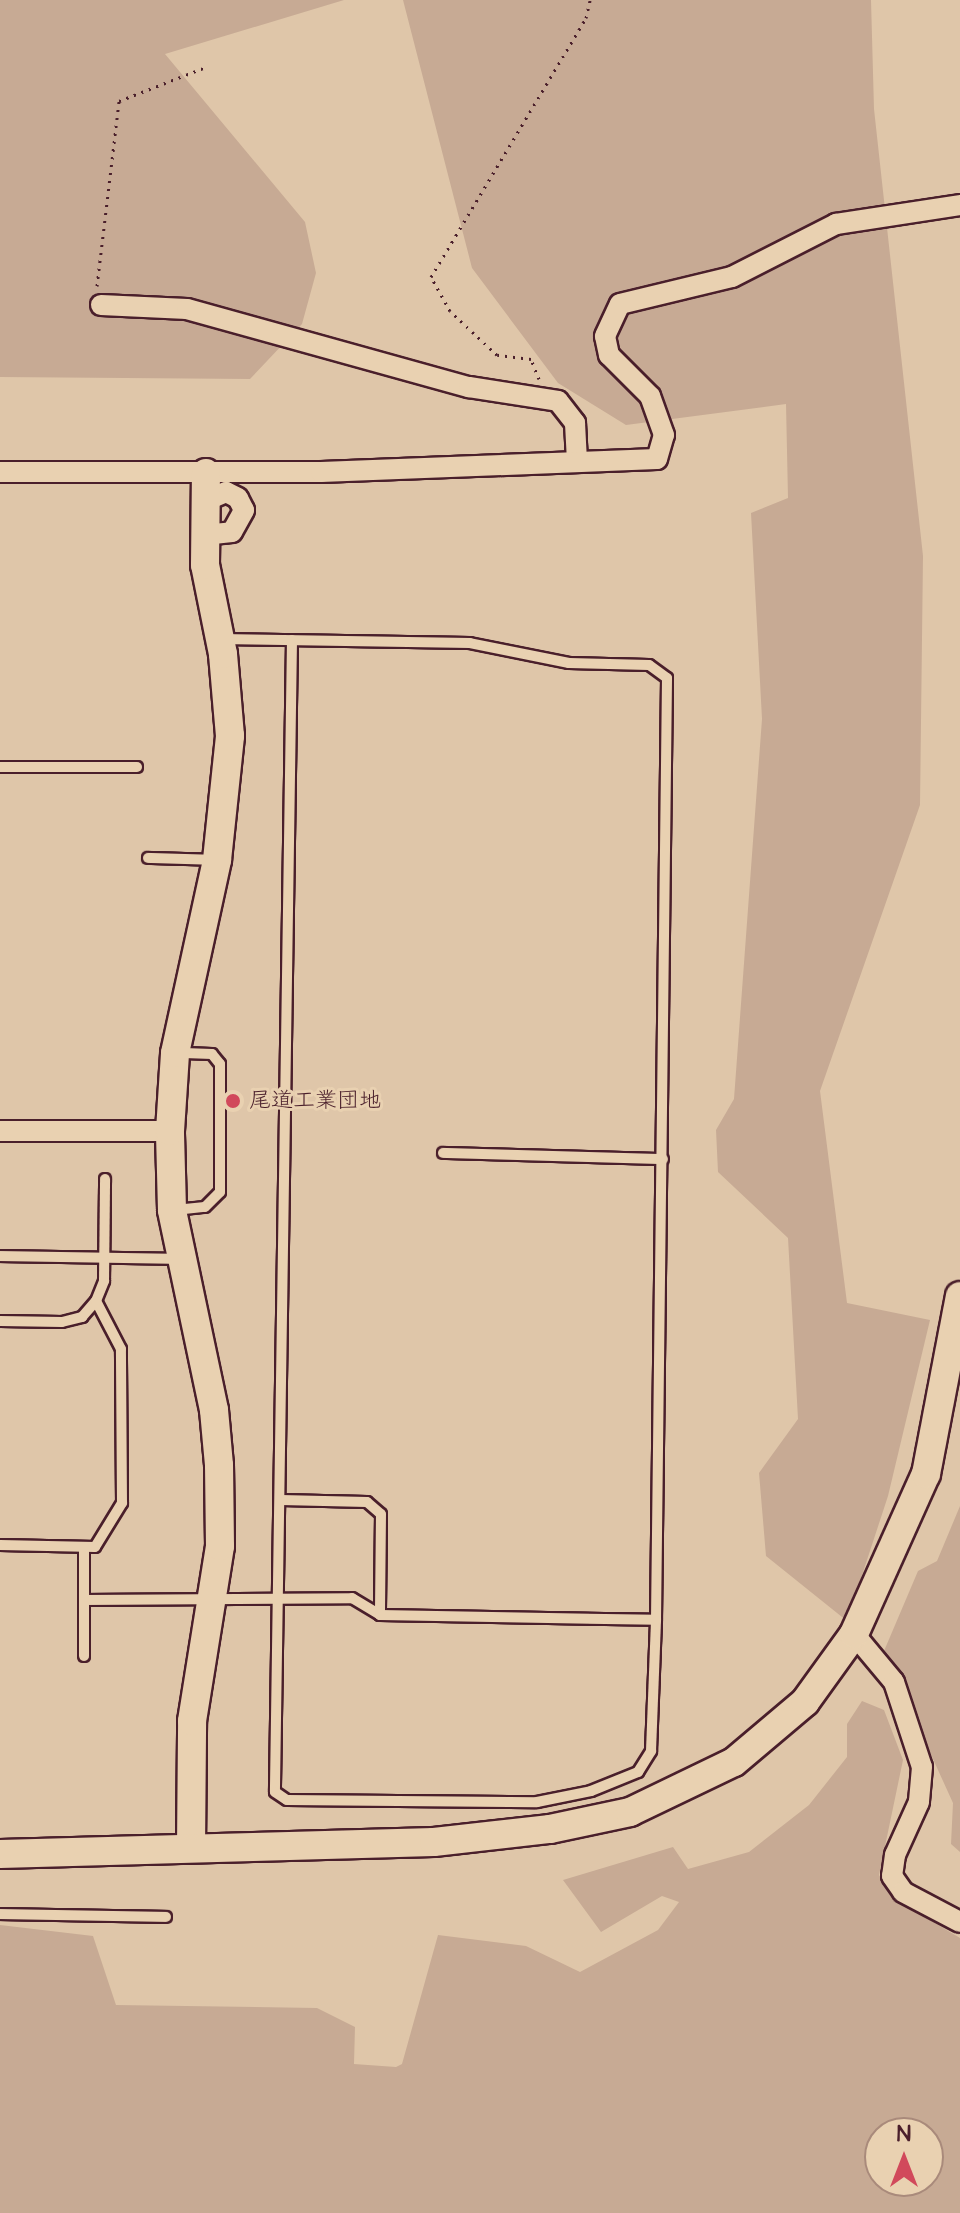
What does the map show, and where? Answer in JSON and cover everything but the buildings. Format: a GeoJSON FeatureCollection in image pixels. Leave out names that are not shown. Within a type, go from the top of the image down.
{"type":"FeatureCollection","features":[{"type":"Feature","properties":{"kind":"street"},"geometry":{"type":"LineString","coordinates":[[0,472],[205,487],[577,459],[657,459],[664,435],[650,396],[609,355],[605,336],[620,304],[732,277],[836,224],[960,205]]}},
{"type":"Feature","properties":{"kind":"street"},"geometry":{"type":"LineString","coordinates":[[101,305],[187,309],[469,387],[558,401],[575,423],[577,459]]}},
{"type":"Feature","properties":{"kind":"street"},"geometry":{"type":"LineString","coordinates":[[191,1848],[195,1682],[213,1602],[220,1546],[217,1438],[172,1210],[170,1131],[175,1053],[217,860],[230,736],[204,535],[205,487]]}},
{"type":"Feature","properties":{"kind":"street"},"geometry":{"type":"LineString","coordinates":[[204,535],[232,532],[244,510],[238,498],[205,487]]}},
{"type":"Feature","properties":{"kind":"street"},"geometry":{"type":"LineString","coordinates":[[0,1131],[170,1131]]}},
{"type":"Feature","properties":{"kind":"street"},"geometry":{"type":"LineString","coordinates":[[0,1854],[434,1842],[550,1829],[630,1812],[681,1791],[767,1738],[805,1702],[854,1634],[926,1474],[960,1296]]}},
{"type":"Feature","properties":{"kind":"street"},"geometry":{"type":"LineString","coordinates":[[854,1634],[894,1682],[922,1767],[919,1802],[895,1855],[892,1876],[903,1892],[960,1922]]}},
{"type":"Feature","properties":{"kind":"lane"},"geometry":{"type":"LineString","coordinates":[[219,639],[292,640],[470,643],[569,663],[649,665],[667,678],[663,1159],[651,1751],[638,1772],[591,1791],[537,1802],[287,1800],[275,1792],[292,640]]}},
{"type":"Feature","properties":{"kind":"lane"},"geometry":{"type":"LineString","coordinates":[[0,767],[137,767]]}},
{"type":"Feature","properties":{"kind":"lane"},"geometry":{"type":"LineString","coordinates":[[148,858],[217,860]]}},
{"type":"Feature","properties":{"kind":"lane"},"geometry":{"type":"LineString","coordinates":[[172,1210],[205,1207],[220,1192],[220,1064],[212,1054],[175,1053]]}},
{"type":"Feature","properties":{"kind":"lane"},"geometry":{"type":"LineString","coordinates":[[443,1153],[663,1159]]}},
{"type":"Feature","properties":{"kind":"lane"},"geometry":{"type":"LineString","coordinates":[[0,1321],[62,1322],[82,1317],[96,1301],[104,1281],[105,1179]]}},
{"type":"Feature","properties":{"kind":"lane"},"geometry":{"type":"LineString","coordinates":[[0,1256],[183,1259]]}},
{"type":"Feature","properties":{"kind":"lane"},"geometry":{"type":"LineString","coordinates":[[0,1545],[95,1547],[122,1503],[121,1349],[96,1301]]}},
{"type":"Feature","properties":{"kind":"lane"},"geometry":{"type":"LineString","coordinates":[[281,1500],[367,1502],[381,1514],[380,1615]]}},
{"type":"Feature","properties":{"kind":"lane"},"geometry":{"type":"LineString","coordinates":[[84,1547],[84,1656]]}},
{"type":"Feature","properties":{"kind":"lane"},"geometry":{"type":"LineString","coordinates":[[84,1600],[213,1602],[352,1598],[380,1615],[656,1620]]}},
{"type":"Feature","properties":{"kind":"lane"},"geometry":{"type":"LineString","coordinates":[[0,1914],[166,1917]]}},
{"type":"Feature","properties":{"kind":"path"},"geometry":{"type":"LineString","coordinates":[[558,401],[539,388],[531,359],[497,355],[450,311],[431,277],[579,30],[590,0]]}},
{"type":"Feature","properties":{"kind":"path"},"geometry":{"type":"LineString","coordinates":[[101,305],[96,296],[119,101],[206,67]]}},
{"type":"Feature","properties":{"kind":"shaded area"},"geometry":{"type":"Polygon","coordinates":[[[0,0],[344,0],[165,54],[305,222],[316,273],[302,324],[250,379],[0,377],[0,0]]]}},
{"type":"Feature","properties":{"kind":"shaded area"},"geometry":{"type":"Polygon","coordinates":[[[403,0],[871,0],[874,109],[923,556],[920,805],[820,1091],[847,1303],[930,1320],[888,1496],[847,1621],[766,1556],[759,1473],[798,1419],[788,1238],[718,1172],[716,1130],[734,1099],[762,719],[751,513],[788,498],[786,404],[626,425],[558,383],[472,268],[403,0]]]}},
{"type":"Feature","properties":{"kind":"shaded area"},"geometry":{"type":"Polygon","coordinates":[[[960,1506],[960,1852],[951,1844],[953,1803],[884,1651],[918,1571],[937,1561],[960,1506]]]}},
{"type":"Feature","properties":{"kind":"shaded area"},"geometry":{"type":"Polygon","coordinates":[[[862,1701],[884,1710],[903,1760],[879,1875],[893,1898],[960,1938],[960,2213],[0,2213],[0,1925],[93,1936],[116,2005],[317,2008],[355,2027],[354,2064],[396,2067],[402,2064],[438,1935],[526,1946],[580,1972],[658,1930],[679,1902],[662,1896],[601,1932],[563,1880],[673,1847],[688,1869],[749,1852],[809,1805],[847,1757],[847,1724],[862,1701]]]}},
{"type":"Feature","properties":{"kind":"place","name":"尾道工業団地"},"geometry":{"type":"Point","coordinates":[233,1101]}}]}
